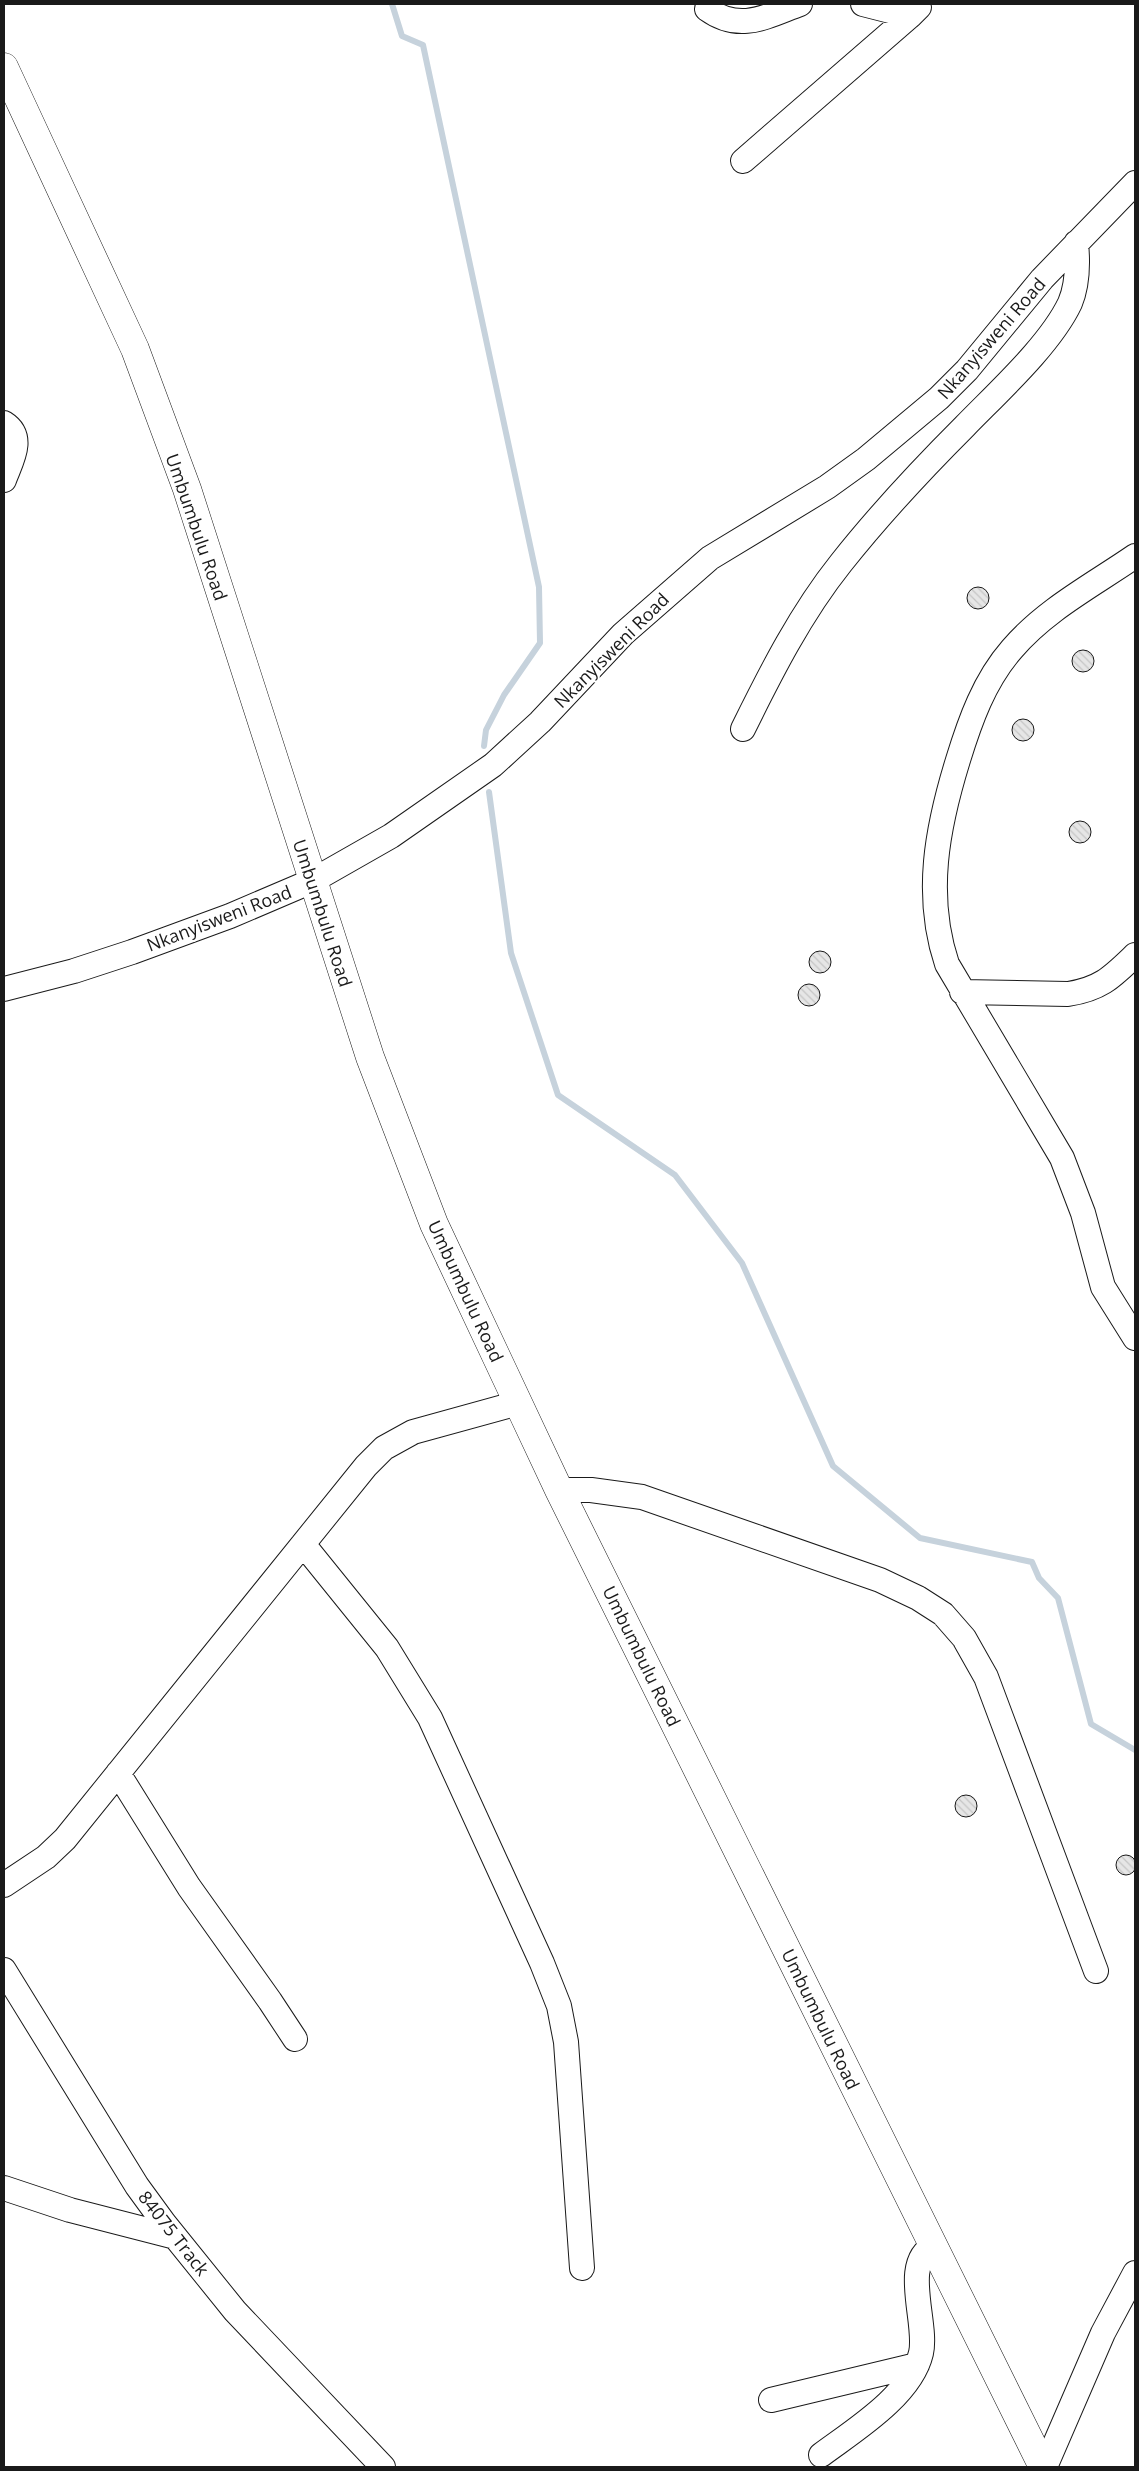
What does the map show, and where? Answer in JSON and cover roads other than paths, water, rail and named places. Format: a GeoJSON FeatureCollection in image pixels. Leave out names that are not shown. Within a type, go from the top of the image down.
{"type":"FeatureCollection","features":[{"type":"Feature","properties":{"kind":"main road","name":"Umbumbulu Road"},"geometry":{"type":"LineString","coordinates":[[4,67],[135,349],[187,489],[370,1057],[434,1224],[559,1490],[1044,2467]]}},
{"type":"Feature","properties":{"kind":"street"},"geometry":{"type":"LineString","coordinates":[[707,9],[719,18],[746,22],[762,19],[800,4]]}},
{"type":"Feature","properties":{"kind":"street"},"geometry":{"type":"LineString","coordinates":[[863,4],[916,10]]}},
{"type":"Feature","properties":{"kind":"street"},"geometry":{"type":"LineString","coordinates":[[742,161],[916,10]]}},
{"type":"Feature","properties":{"kind":"street","name":"Nkanyisweni Road"},"geometry":{"type":"LineString","coordinates":[[4,989],[132,952],[230,916],[312,881],[391,836],[493,765],[540,722],[623,634],[710,558],[827,487],[866,459],[939,398],[967,370],[1042,279],[1135,183]]}},
{"type":"Feature","properties":{"kind":"street"},"geometry":{"type":"LineString","coordinates":[[743,729],[786,645],[840,564],[950,442],[1036,351],[1062,316],[1076,286],[1076,243]]}},
{"type":"Feature","properties":{"kind":"street"},"geometry":{"type":"LineString","coordinates":[[4,423],[12,428],[16,438],[14,453],[4,480]]}},
{"type":"Feature","properties":{"kind":"street"},"geometry":{"type":"LineString","coordinates":[[1135,556],[1054,610],[1012,648],[995,672],[976,706],[964,739],[939,828],[935,868],[936,915],[940,944],[947,964],[1062,1158],[1083,1213],[1103,1287],[1135,1338]]}},
{"type":"Feature","properties":{"kind":"street"},"geometry":{"type":"LineString","coordinates":[[962,992],[1068,994],[1082,992],[1109,980],[1135,955]]}},
{"type":"Feature","properties":{"kind":"street"},"geometry":{"type":"LineString","coordinates":[[4,1885],[46,1857],[65,1839],[366,1466],[384,1448],[413,1432],[518,1403]]}},
{"type":"Feature","properties":{"kind":"street"},"geometry":{"type":"LineString","coordinates":[[559,1490],[591,1490],[642,1497],[880,1580],[918,1598],[943,1614],[964,1638],[986,1677],[1096,1971]]}},
{"type":"Feature","properties":{"kind":"street"},"geometry":{"type":"LineString","coordinates":[[303,1544],[386,1648],[430,1718],[546,1971],[559,2006],[566,2042],[582,2268]]}},
{"type":"Feature","properties":{"kind":"street"},"geometry":{"type":"LineString","coordinates":[[118,1773],[188,1887],[259,1984],[295,2039]]}},
{"type":"Feature","properties":{"kind":"street","name":"84075 Track"},"geometry":{"type":"LineString","coordinates":[[4,1970],[137,2186],[175,2237],[235,2311],[383,2467]]}},
{"type":"Feature","properties":{"kind":"street"},"geometry":{"type":"LineString","coordinates":[[4,2188],[70,2210],[175,2237]]}},
{"type":"Feature","properties":{"kind":"street"},"geometry":{"type":"LineString","coordinates":[[820,2455],[887,2403],[910,2378],[917,2365],[922,2337],[916,2276],[918,2262],[922,2254],[934,2246]]}},
{"type":"Feature","properties":{"kind":"street"},"geometry":{"type":"LineString","coordinates":[[1044,2467],[1103,2333],[1135,2273]]}},
{"type":"Feature","properties":{"kind":"street"},"geometry":{"type":"LineString","coordinates":[[771,2400],[917,2365]]}},
{"type":"Feature","properties":{"kind":"waterway"},"geometry":{"type":"LineString","coordinates":[[392,4],[402,36],[423,45],[539,587],[540,643],[504,695],[486,730],[484,746]]}},
{"type":"Feature","properties":{"kind":"waterway"},"geometry":{"type":"LineString","coordinates":[[489,792],[511,953],[558,1095],[675,1175],[742,1263],[833,1466],[920,1538],[1032,1562],[1039,1578],[1058,1598],[1091,1724],[1135,1750]]}}]}
